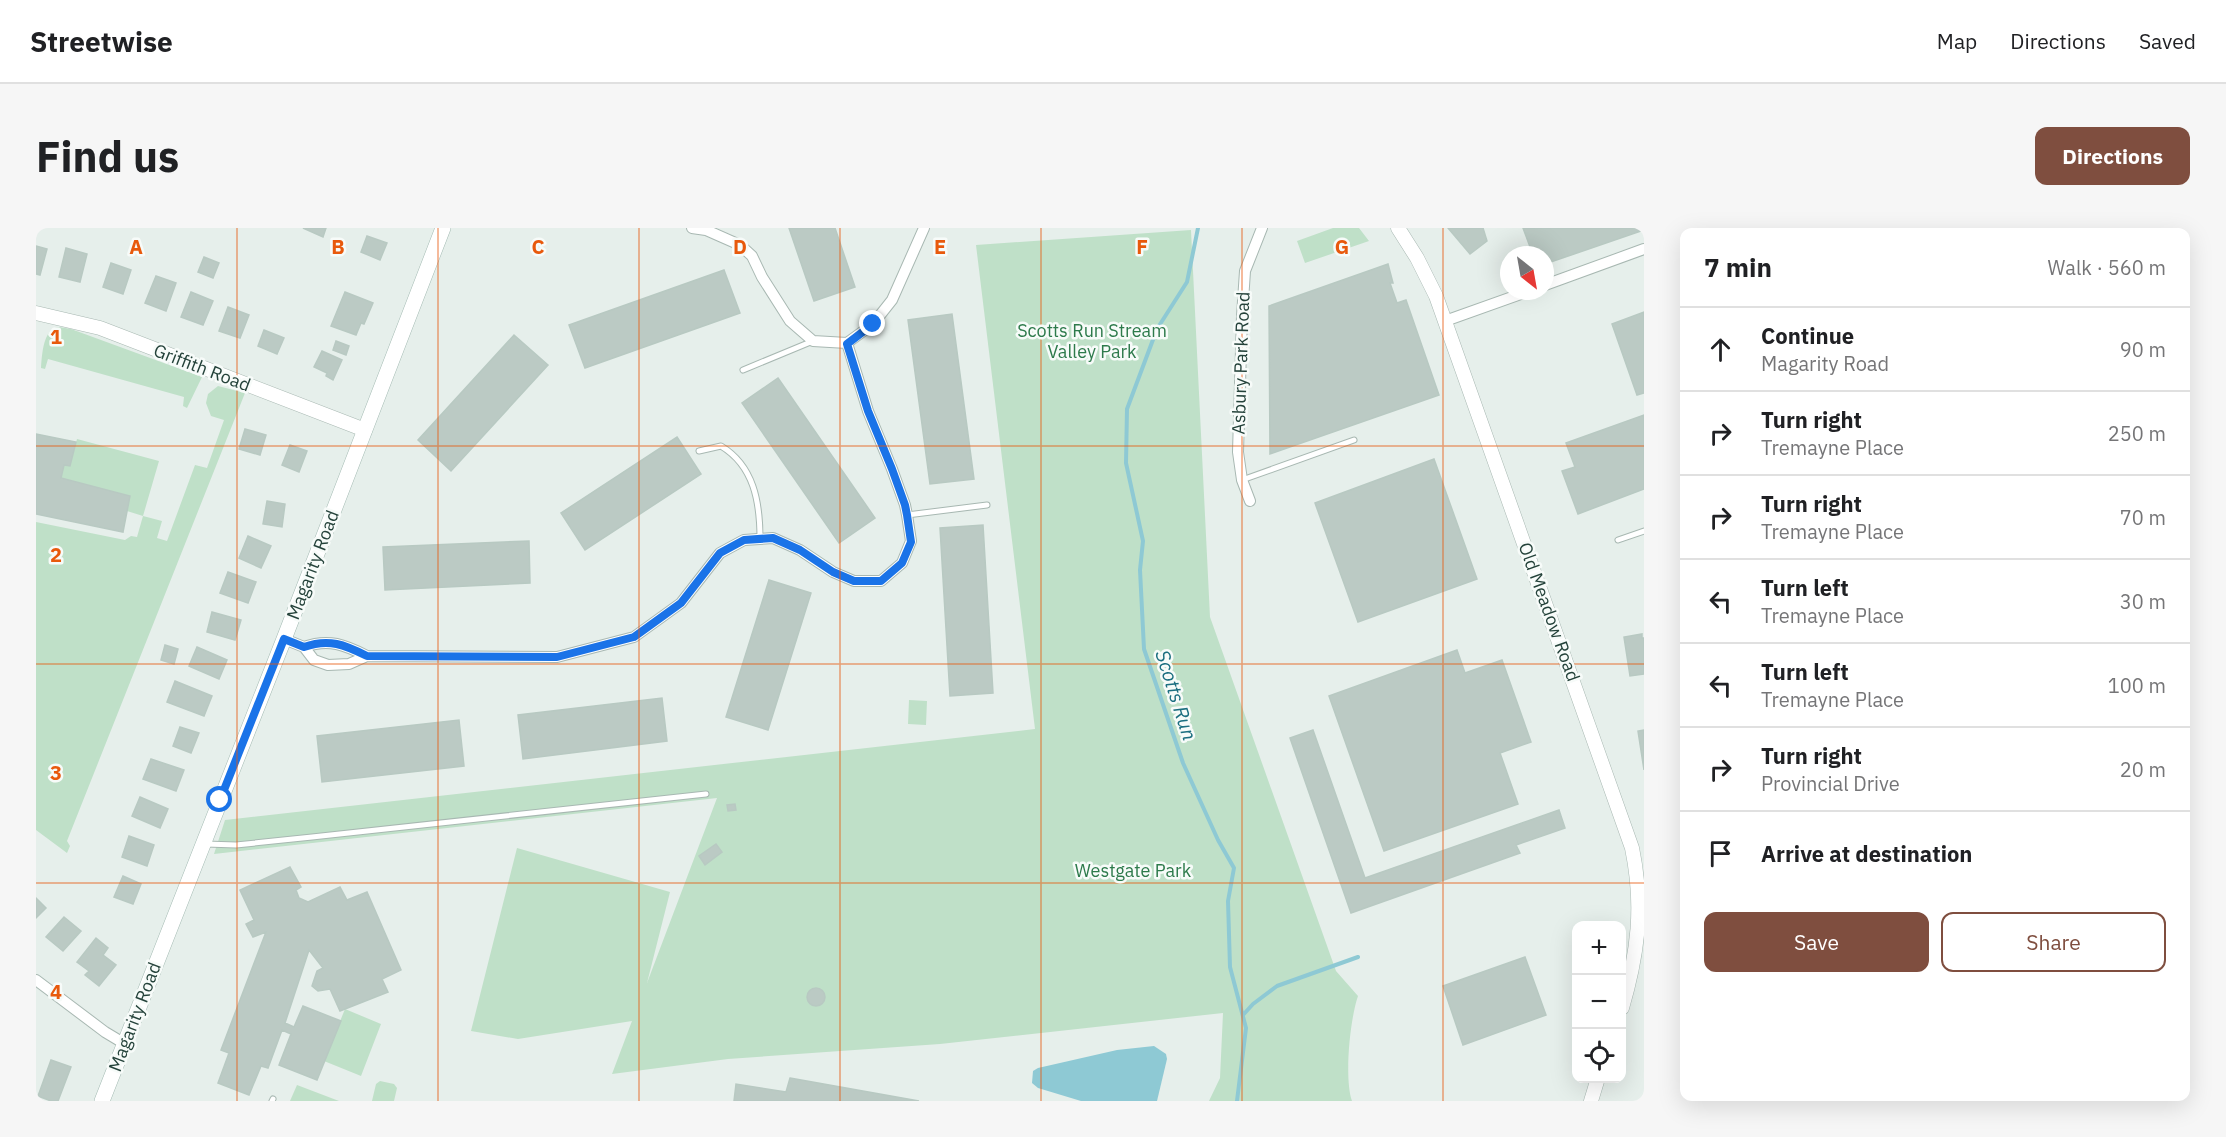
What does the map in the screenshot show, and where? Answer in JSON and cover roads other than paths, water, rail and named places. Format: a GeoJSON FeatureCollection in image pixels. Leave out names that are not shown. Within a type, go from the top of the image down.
{"type":"FeatureCollection","features":[{"type":"Feature","properties":{"kind":"main road","name":"Magarity Road"},"geometry":{"type":"LineString","coordinates":[[102,1101],[443,228]]}},
{"type":"Feature","properties":{"kind":"street"},"geometry":{"type":"LineString","coordinates":[[692,228],[706,230],[740,245],[752,256],[762,277],[790,321],[813,342],[847,344],[873,324],[892,300],[924,228]]}},
{"type":"Feature","properties":{"kind":"street","name":"Asbury Park Road"},"geometry":{"type":"LineString","coordinates":[[1250,501],[1242,480],[1238,452],[1238,411],[1245,271],[1262,228]]}},
{"type":"Feature","properties":{"kind":"street","name":"Old Meadow Road"},"geometry":{"type":"LineString","coordinates":[[1398,228],[1425,272],[1445,321],[1632,848],[1639,886],[1640,921],[1637,951],[1626,993]]}},
{"type":"Feature","properties":{"kind":"street"},"geometry":{"type":"LineString","coordinates":[[1554,282],[1644,249]]}},
{"type":"Feature","properties":{"kind":"street"},"geometry":{"type":"LineString","coordinates":[[1445,321],[1504,300]]}},
{"type":"Feature","properties":{"kind":"street","name":"Griffith Road"},"geometry":{"type":"LineString","coordinates":[[36,314],[100,328],[365,430]]}},
{"type":"Feature","properties":{"kind":"street"},"geometry":{"type":"LineString","coordinates":[[284,639],[304,647],[314,660],[328,665],[348,664],[367,656],[557,657],[634,637],[681,603],[720,553],[744,540],[773,538],[800,550],[833,572],[854,581],[881,581],[902,563],[911,542],[905,505],[868,411],[847,344]]}},
{"type":"Feature","properties":{"kind":"street"},"geometry":{"type":"LineString","coordinates":[[304,647],[320,642],[350,647],[367,656]]}},
{"type":"Feature","properties":{"kind":"street"},"geometry":{"type":"LineString","coordinates":[[36,980],[105,1032],[125,1044]]}},
{"type":"Feature","properties":{"kind":"street"},"geometry":{"type":"LineString","coordinates":[[1591,1101],[1596,1083]]}},
{"type":"Feature","properties":{"kind":"lane"},"geometry":{"type":"LineString","coordinates":[[743,370],[813,342]]}},
{"type":"Feature","properties":{"kind":"lane"},"geometry":{"type":"LineString","coordinates":[[1242,480],[1354,440]]}},
{"type":"Feature","properties":{"kind":"lane"},"geometry":{"type":"LineString","coordinates":[[699,452],[721,446],[734,454],[747,472],[756,496],[760,517],[760,539]]}},
{"type":"Feature","properties":{"kind":"lane"},"geometry":{"type":"LineString","coordinates":[[907,515],[987,505]]}},
{"type":"Feature","properties":{"kind":"lane"},"geometry":{"type":"LineString","coordinates":[[1618,540],[1644,531]]}},
{"type":"Feature","properties":{"kind":"lane"},"geometry":{"type":"LineString","coordinates":[[203,844],[236,844],[312,837],[706,794]]}},
{"type":"Feature","properties":{"kind":"water"},"geometry":{"type":"Polygon","coordinates":[[[1154,1046],[1166,1054],[1167,1059],[1157,1101],[1081,1101],[1038,1088],[1032,1083],[1033,1071],[1038,1068],[1117,1050],[1154,1046]]]}},
{"type":"Feature","properties":{"kind":"waterway","name":"Scotts Run"},"geometry":{"type":"LineString","coordinates":[[1198,228],[1187,282],[1157,329],[1127,409],[1126,463],[1143,541],[1140,570],[1144,649],[1183,763],[1218,840],[1234,868],[1228,901],[1230,967],[1246,1028],[1237,1101]]}},
{"type":"Feature","properties":{"kind":"waterway"},"geometry":{"type":"LineString","coordinates":[[1243,1015],[1253,1004],[1277,986],[1358,957]]}},
{"type":"Feature","properties":{"kind":"park label","name":"Scotts Run Stream Valley Park"},"geometry":{"type":"Point","coordinates":[1092,341]}},
{"type":"Feature","properties":{"kind":"park label","name":"Westgate Park"},"geometry":{"type":"Point","coordinates":[1133,871]}}]}
